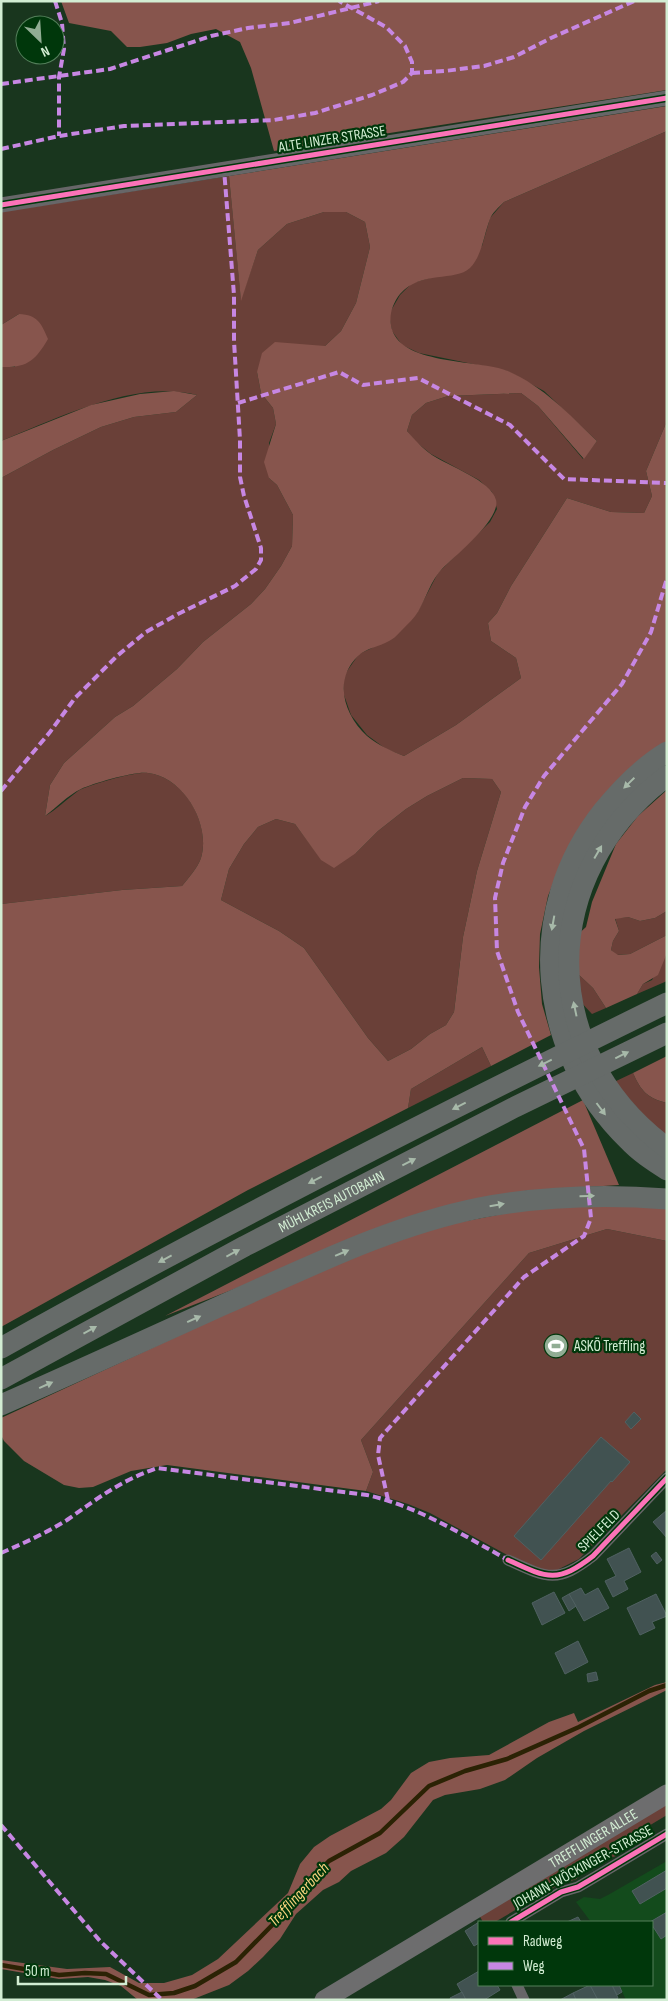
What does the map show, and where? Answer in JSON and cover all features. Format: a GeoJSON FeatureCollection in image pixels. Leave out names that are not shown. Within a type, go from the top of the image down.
{"type":"FeatureCollection","features":[{"type":"Feature","properties":{"kind":"highway"},"geometry":{"type":"LineString","coordinates":[[667,752],[638,774],[614,797],[580,844],[557,901],[550,953],[550,979],[555,1008],[563,1038],[575,1067],[587,1089],[613,1124],[629,1141],[667,1170]]}},
{"type":"Feature","properties":{"kind":"highway"},"geometry":{"type":"LineString","coordinates":[[667,776],[648,790],[626,811],[607,836],[591,864],[579,894],[571,922],[568,950],[569,975],[574,1006],[581,1036],[592,1063],[610,1090],[638,1125],[667,1148]]}},
{"type":"Feature","properties":{"kind":"highway","name":"MÜHLKREIS AUTOBAHN"},"geometry":{"type":"LineString","coordinates":[[1,1348],[255,1211],[503,1084],[667,1003]]}},
{"type":"Feature","properties":{"kind":"highway","name":"MÜHLKREIS AUTOBAHN"},"geometry":{"type":"LineString","coordinates":[[1,1378],[245,1246],[515,1107],[667,1033]]}},
{"type":"Feature","properties":{"kind":"highway"},"geometry":{"type":"LineString","coordinates":[[1,1406],[366,1243],[407,1228],[478,1208],[557,1197],[617,1196],[667,1199]]}},
{"type":"Feature","properties":{"kind":"main road","name":"TREFFLINGER ALLEE"},"geometry":{"type":"LineString","coordinates":[[332,1995],[667,1794]]}},
{"type":"Feature","properties":{"kind":"street","name":"ALTE LINZER STRASSE"},"geometry":{"type":"LineString","coordinates":[[1,205],[667,98]]}},
{"type":"Feature","properties":{"kind":"street","name":"SPIELFELD"},"geometry":{"type":"LineString","coordinates":[[508,1560],[534,1572],[549,1576],[563,1575],[593,1556],[667,1478]]}},
{"type":"Feature","properties":{"kind":"street","name":"JOHANN-WÖCKINGER-STRASSE"},"geometry":{"type":"LineString","coordinates":[[513,1921],[561,1892],[584,1884],[667,1834]]}},
{"type":"Feature","properties":{"kind":"street"},"geometry":{"type":"LineString","coordinates":[[521,1986],[524,2000]]}},
{"type":"Feature","properties":{"kind":"shaded area"},"geometry":{"type":"Polygon","coordinates":[[[61,1],[667,1],[667,90],[274,151],[251,68],[240,42],[216,29],[191,34],[167,43],[127,47],[111,31],[69,23],[61,1]]]}},
{"type":"Feature","properties":{"kind":"shaded area"},"geometry":{"type":"Polygon","coordinates":[[[667,106],[667,131],[504,202],[491,217],[480,251],[470,268],[456,275],[418,282],[408,287],[395,301],[391,313],[391,325],[397,338],[408,348],[441,359],[495,367],[521,377],[545,393],[597,441],[584,459],[538,406],[521,393],[448,396],[426,403],[412,415],[407,431],[413,438],[432,455],[486,486],[496,500],[496,508],[485,526],[438,573],[418,612],[411,621],[393,639],[365,651],[350,665],[344,686],[344,697],[352,718],[367,736],[389,750],[404,756],[456,725],[521,678],[516,658],[491,641],[488,623],[497,613],[511,586],[567,498],[611,512],[644,513],[652,496],[646,471],[667,421],[667,744],[562,861],[548,896],[540,934],[539,967],[542,1004],[551,1035],[491,1066],[482,1047],[411,1089],[408,1108],[248,1190],[1,1327],[1,904],[122,890],[182,886],[197,866],[201,858],[203,845],[202,831],[198,818],[192,805],[183,793],[173,783],[161,776],[142,773],[95,784],[76,792],[45,816],[50,785],[64,763],[115,717],[133,706],[177,669],[203,642],[251,604],[265,589],[281,566],[292,546],[293,515],[277,485],[269,478],[264,462],[276,424],[273,408],[261,393],[257,372],[262,353],[275,342],[325,346],[341,331],[356,303],[370,247],[365,222],[346,212],[324,212],[287,224],[258,250],[241,301],[229,176],[667,106]],[[463,778],[427,796],[406,809],[378,831],[356,853],[334,868],[321,860],[295,824],[276,819],[258,827],[244,844],[229,869],[221,900],[279,931],[304,948],[368,1038],[388,1061],[411,1049],[430,1034],[446,1025],[454,1012],[463,937],[477,871],[501,792],[492,779],[463,778]]]}},
{"type":"Feature","properties":{"kind":"shaded area"},"geometry":{"type":"Polygon","coordinates":[[[667,131],[667,421],[646,471],[652,496],[644,513],[611,512],[567,498],[511,586],[497,613],[488,623],[491,641],[516,658],[521,678],[456,725],[404,756],[386,749],[367,735],[351,715],[344,695],[343,677],[359,654],[372,648],[417,613],[438,573],[490,522],[497,509],[492,492],[479,480],[431,454],[416,442],[407,431],[412,415],[426,403],[448,396],[521,393],[538,406],[583,459],[597,441],[544,391],[507,371],[419,353],[402,345],[392,331],[389,314],[400,295],[412,283],[430,278],[482,246],[490,218],[504,202],[667,131]]]}},
{"type":"Feature","properties":{"kind":"shaded area"},"geometry":{"type":"Polygon","coordinates":[[[229,176],[241,299],[258,250],[287,224],[324,212],[346,212],[365,222],[370,247],[356,303],[341,331],[325,346],[309,346],[257,372],[261,393],[273,408],[276,424],[269,443],[269,478],[277,485],[293,515],[292,546],[265,589],[251,604],[203,642],[177,669],[133,706],[115,717],[64,763],[50,785],[45,816],[78,791],[92,785],[142,773],[161,776],[173,783],[192,804],[202,831],[203,845],[201,858],[182,886],[122,890],[1,904],[1,478],[101,427],[134,417],[176,412],[197,395],[173,391],[123,396],[72,412],[1,441],[1,367],[15,367],[19,314],[1,325],[1,212],[229,176]]]}},
{"type":"Feature","properties":{"kind":"shaded area"},"geometry":{"type":"Polygon","coordinates":[[[19,314],[35,318],[43,328],[48,339],[39,353],[29,362],[17,366],[1,367],[1,325],[19,314]]]}},
{"type":"Feature","properties":{"kind":"shaded area"},"geometry":{"type":"Polygon","coordinates":[[[174,391],[197,395],[176,412],[134,417],[101,427],[1,478],[1,441],[91,405],[140,394],[174,391]]]}},
{"type":"Feature","properties":{"kind":"shaded area"},"geometry":{"type":"Polygon","coordinates":[[[463,778],[492,779],[501,792],[477,871],[463,937],[454,1012],[446,1025],[430,1034],[411,1049],[388,1061],[368,1038],[304,948],[279,931],[221,900],[229,869],[244,844],[258,827],[276,819],[295,824],[321,859],[356,853],[378,831],[406,809],[463,778]]]}},
{"type":"Feature","properties":{"kind":"shaded area"},"geometry":{"type":"Polygon","coordinates":[[[667,790],[667,911],[655,918],[640,921],[628,917],[615,919],[619,931],[613,941],[611,950],[618,955],[630,954],[667,935],[667,953],[658,975],[643,984],[637,994],[606,1008],[593,988],[577,973],[574,938],[586,927],[592,902],[616,844],[638,816],[667,790]]]}},
{"type":"Feature","properties":{"kind":"shaded area"},"geometry":{"type":"Polygon","coordinates":[[[667,911],[667,935],[630,954],[617,955],[611,950],[613,941],[619,931],[615,918],[628,917],[640,921],[655,918],[667,911]]]}},
{"type":"Feature","properties":{"kind":"shaded area"},"geometry":{"type":"Polygon","coordinates":[[[667,953],[667,981],[637,994],[643,984],[652,980],[667,953]]]}},
{"type":"Feature","properties":{"kind":"shaded area"},"geometry":{"type":"Polygon","coordinates":[[[577,973],[593,988],[606,1008],[592,1014],[578,999],[577,973]]]}},
{"type":"Feature","properties":{"kind":"shaded area"},"geometry":{"type":"Polygon","coordinates":[[[482,1047],[491,1066],[408,1108],[411,1089],[482,1047]]]}},
{"type":"Feature","properties":{"kind":"shaded area"},"geometry":{"type":"Polygon","coordinates":[[[667,1056],[667,1103],[654,1099],[646,1093],[639,1085],[633,1073],[667,1056]]]}},
{"type":"Feature","properties":{"kind":"shaded area"},"geometry":{"type":"Polygon","coordinates":[[[633,1073],[639,1085],[646,1093],[654,1099],[667,1103],[667,1141],[614,1082],[633,1073]]]}},
{"type":"Feature","properties":{"kind":"shaded area"},"geometry":{"type":"Polygon","coordinates":[[[583,1100],[619,1185],[524,1191],[432,1212],[165,1316],[583,1100]]]}},
{"type":"Feature","properties":{"kind":"shaded area"},"geometry":{"type":"Polygon","coordinates":[[[543,1206],[667,1206],[667,1241],[607,1229],[529,1253],[361,1440],[373,1472],[366,1491],[167,1465],[131,1471],[93,1487],[79,1488],[64,1485],[24,1461],[4,1441],[1,1435],[1,1418],[331,1265],[440,1226],[543,1206]]]}},
{"type":"Feature","properties":{"kind":"shaded area","name":"ASKÖ Treffling"},"geometry":{"type":"Polygon","coordinates":[[[607,1229],[667,1241],[667,1469],[579,1559],[557,1570],[545,1571],[520,1562],[430,1513],[366,1491],[373,1472],[361,1440],[529,1253],[607,1229]]]}},
{"type":"Feature","properties":{"kind":"shaded area"},"geometry":{"type":"Polygon","coordinates":[[[667,1682],[667,1690],[584,1731],[537,1758],[505,1780],[480,1789],[445,1795],[433,1800],[404,1837],[386,1853],[351,1871],[339,1882],[323,1890],[296,1914],[280,1939],[263,1957],[229,1985],[191,2000],[138,2000],[121,1986],[105,1980],[88,1977],[59,1979],[1,1969],[1,1960],[67,1969],[110,1967],[139,1983],[164,1983],[192,1975],[218,1959],[288,1893],[300,1864],[314,1847],[330,1836],[381,1809],[391,1800],[411,1773],[429,1762],[450,1758],[489,1755],[549,1722],[574,1713],[578,1722],[655,1685],[667,1682]]]}},
{"type":"Feature","properties":{"kind":"shaded area"},"geometry":{"type":"Polygon","coordinates":[[[667,1802],[667,1815],[612,1848],[616,1856],[607,1859],[587,1860],[579,1868],[577,1879],[558,1885],[497,1921],[482,1921],[479,1915],[667,1802]]]}},
{"type":"Feature","properties":{"kind":"shaded area"},"geometry":{"type":"Polygon","coordinates":[[[667,1861],[667,2000],[626,2000],[619,1986],[653,1986],[653,1921],[590,1921],[576,1902],[584,1897],[600,1899],[667,1861]]]}},
{"type":"Feature","properties":{"kind":"building"},"geometry":{"type":"Polygon","coordinates":[[[634,1412],[641,1419],[631,1429],[625,1422],[634,1412]]]}},
{"type":"Feature","properties":{"kind":"building"},"geometry":{"type":"Polygon","coordinates":[[[601,1437],[630,1462],[541,1560],[514,1536],[601,1437]]]}},
{"type":"Feature","properties":{"kind":"building"},"geometry":{"type":"Polygon","coordinates":[[[667,1510],[667,1538],[653,1522],[667,1510]]]}},
{"type":"Feature","properties":{"kind":"building"},"geometry":{"type":"Polygon","coordinates":[[[629,1548],[641,1572],[624,1581],[628,1589],[613,1597],[605,1581],[616,1576],[607,1559],[629,1548]]]}},
{"type":"Feature","properties":{"kind":"building"},"geometry":{"type":"Polygon","coordinates":[[[656,1552],[662,1560],[657,1564],[651,1556],[656,1552]]]}},
{"type":"Feature","properties":{"kind":"building"},"geometry":{"type":"Polygon","coordinates":[[[581,1588],[585,1595],[598,1588],[609,1608],[584,1621],[569,1594],[581,1588]]]}},
{"type":"Feature","properties":{"kind":"building"},"geometry":{"type":"Polygon","coordinates":[[[554,1592],[565,1613],[542,1625],[532,1603],[554,1592]]]}},
{"type":"Feature","properties":{"kind":"building"},"geometry":{"type":"Polygon","coordinates":[[[569,1594],[576,1606],[569,1611],[562,1598],[569,1594]]]}},
{"type":"Feature","properties":{"kind":"building"},"geometry":{"type":"Polygon","coordinates":[[[656,1594],[667,1616],[652,1622],[655,1628],[640,1635],[627,1608],[656,1594]]]}},
{"type":"Feature","properties":{"kind":"building"},"geometry":{"type":"Polygon","coordinates":[[[578,1641],[588,1662],[565,1674],[555,1653],[578,1641]]]}},
{"type":"Feature","properties":{"kind":"building"},"geometry":{"type":"Polygon","coordinates":[[[596,1672],[598,1680],[588,1682],[587,1674],[596,1672]]]}},
{"type":"Feature","properties":{"kind":"building"},"geometry":{"type":"Polygon","coordinates":[[[667,1870],[667,1888],[640,1904],[632,1891],[667,1870]]]}},
{"type":"Feature","properties":{"kind":"building"},"geometry":{"type":"Polygon","coordinates":[[[667,1912],[667,1935],[661,1939],[652,1921],[667,1912]]]}},
{"type":"Feature","properties":{"kind":"building"},"geometry":{"type":"Polygon","coordinates":[[[578,1917],[580,1921],[569,1921],[578,1917]]]}},
{"type":"Feature","properties":{"kind":"building"},"geometry":{"type":"Polygon","coordinates":[[[478,1923],[478,1944],[474,1946],[465,1931],[478,1923]]]}},
{"type":"Feature","properties":{"kind":"building"},"geometry":{"type":"Polygon","coordinates":[[[478,1972],[478,1986],[498,1986],[500,1990],[484,2000],[466,2000],[457,1984],[478,1972]]]}},
{"type":"Feature","properties":{"kind":"building"},"geometry":{"type":"Polygon","coordinates":[[[591,1986],[598,2000],[576,2000],[573,1993],[591,1986]]]}},
{"type":"Feature","properties":{"kind":"building"},"geometry":{"type":"Polygon","coordinates":[[[591,1986],[612,1986],[618,1998],[615,2000],[598,2000],[591,1986]]]}},
{"type":"Feature","properties":{"kind":"building"},"geometry":{"type":"Polygon","coordinates":[[[612,1986],[619,1986],[622,1992],[617,1995],[612,1986]]]}},
{"type":"Feature","properties":{"kind":"building"},"geometry":{"type":"Polygon","coordinates":[[[462,1992],[466,2000],[451,2000],[450,1998],[462,1992]]]}},
{"type":"Feature","properties":{"kind":"building"},"geometry":{"type":"Polygon","coordinates":[[[573,1993],[576,2000],[560,2000],[573,1993]]]}},
{"type":"Feature","properties":{"kind":"waterway","name":"Trefflingerbach"},"geometry":{"type":"LineString","coordinates":[[1,1965],[59,1975],[106,1974],[149,1995],[174,1993],[195,1986],[236,1962],[282,1915],[305,1885],[329,1861],[380,1833],[429,1786],[465,1771],[507,1759],[579,1727],[649,1691],[667,1685]]}},
{"type":"Feature","properties":{"kind":"marked path"},"geometry":{"type":"LineString","coordinates":[[55,1],[62,23],[64,49],[59,77],[59,136]]}},
{"type":"Feature","properties":{"kind":"marked path"},"geometry":{"type":"LineString","coordinates":[[1,149],[59,136],[124,126],[274,120],[315,113],[372,95],[403,82],[412,73],[412,62],[405,46],[386,27],[339,1]]}},
{"type":"Feature","properties":{"kind":"marked path"},"geometry":{"type":"LineString","coordinates":[[1,84],[110,69],[211,36],[248,28],[290,23],[379,1]]}},
{"type":"Feature","properties":{"kind":"marked path"},"geometry":{"type":"LineString","coordinates":[[412,73],[484,66],[514,57],[551,38],[634,1]]}},
{"type":"Feature","properties":{"kind":"marked path"},"geometry":{"type":"LineString","coordinates":[[1,791],[50,732],[75,698],[117,656],[146,632],[235,586],[256,569],[261,560],[261,548],[244,496],[240,477],[240,440],[234,341],[234,295],[224,169]]}},
{"type":"Feature","properties":{"kind":"marked path"},"geometry":{"type":"LineString","coordinates":[[238,403],[339,372],[363,385],[418,378],[510,425],[564,479],[667,483]]}},
{"type":"Feature","properties":{"kind":"marked path"},"geometry":{"type":"LineString","coordinates":[[388,1500],[378,1455],[380,1438],[524,1277],[584,1236],[591,1218],[584,1149],[518,1012],[497,951],[495,898],[503,863],[525,807],[544,776],[622,684],[651,632],[667,578]]}},
{"type":"Feature","properties":{"kind":"marked path"},"geometry":{"type":"LineString","coordinates":[[1,1553],[59,1525],[120,1484],[157,1468],[367,1495],[404,1506],[422,1514],[457,1531],[508,1560]]}},
{"type":"Feature","properties":{"kind":"marked path"},"geometry":{"type":"LineString","coordinates":[[1,1825],[100,1941],[162,2000]]}},
{"type":"Feature","properties":{"kind":"cycle path"},"geometry":{"type":"LineString","coordinates":[[1,205],[667,98]]}},
{"type":"Feature","properties":{"kind":"cycle path"},"geometry":{"type":"LineString","coordinates":[[508,1560],[543,1574],[552,1575],[570,1571],[593,1556],[667,1478]]}},
{"type":"Feature","properties":{"kind":"cycle path"},"geometry":{"type":"LineString","coordinates":[[513,1921],[561,1892],[578,1887],[667,1834]]}},
{"type":"Feature","properties":{"kind":"place","name":"ASKÖ Treffling"},"geometry":{"type":"Point","coordinates":[556,1346]}}]}
